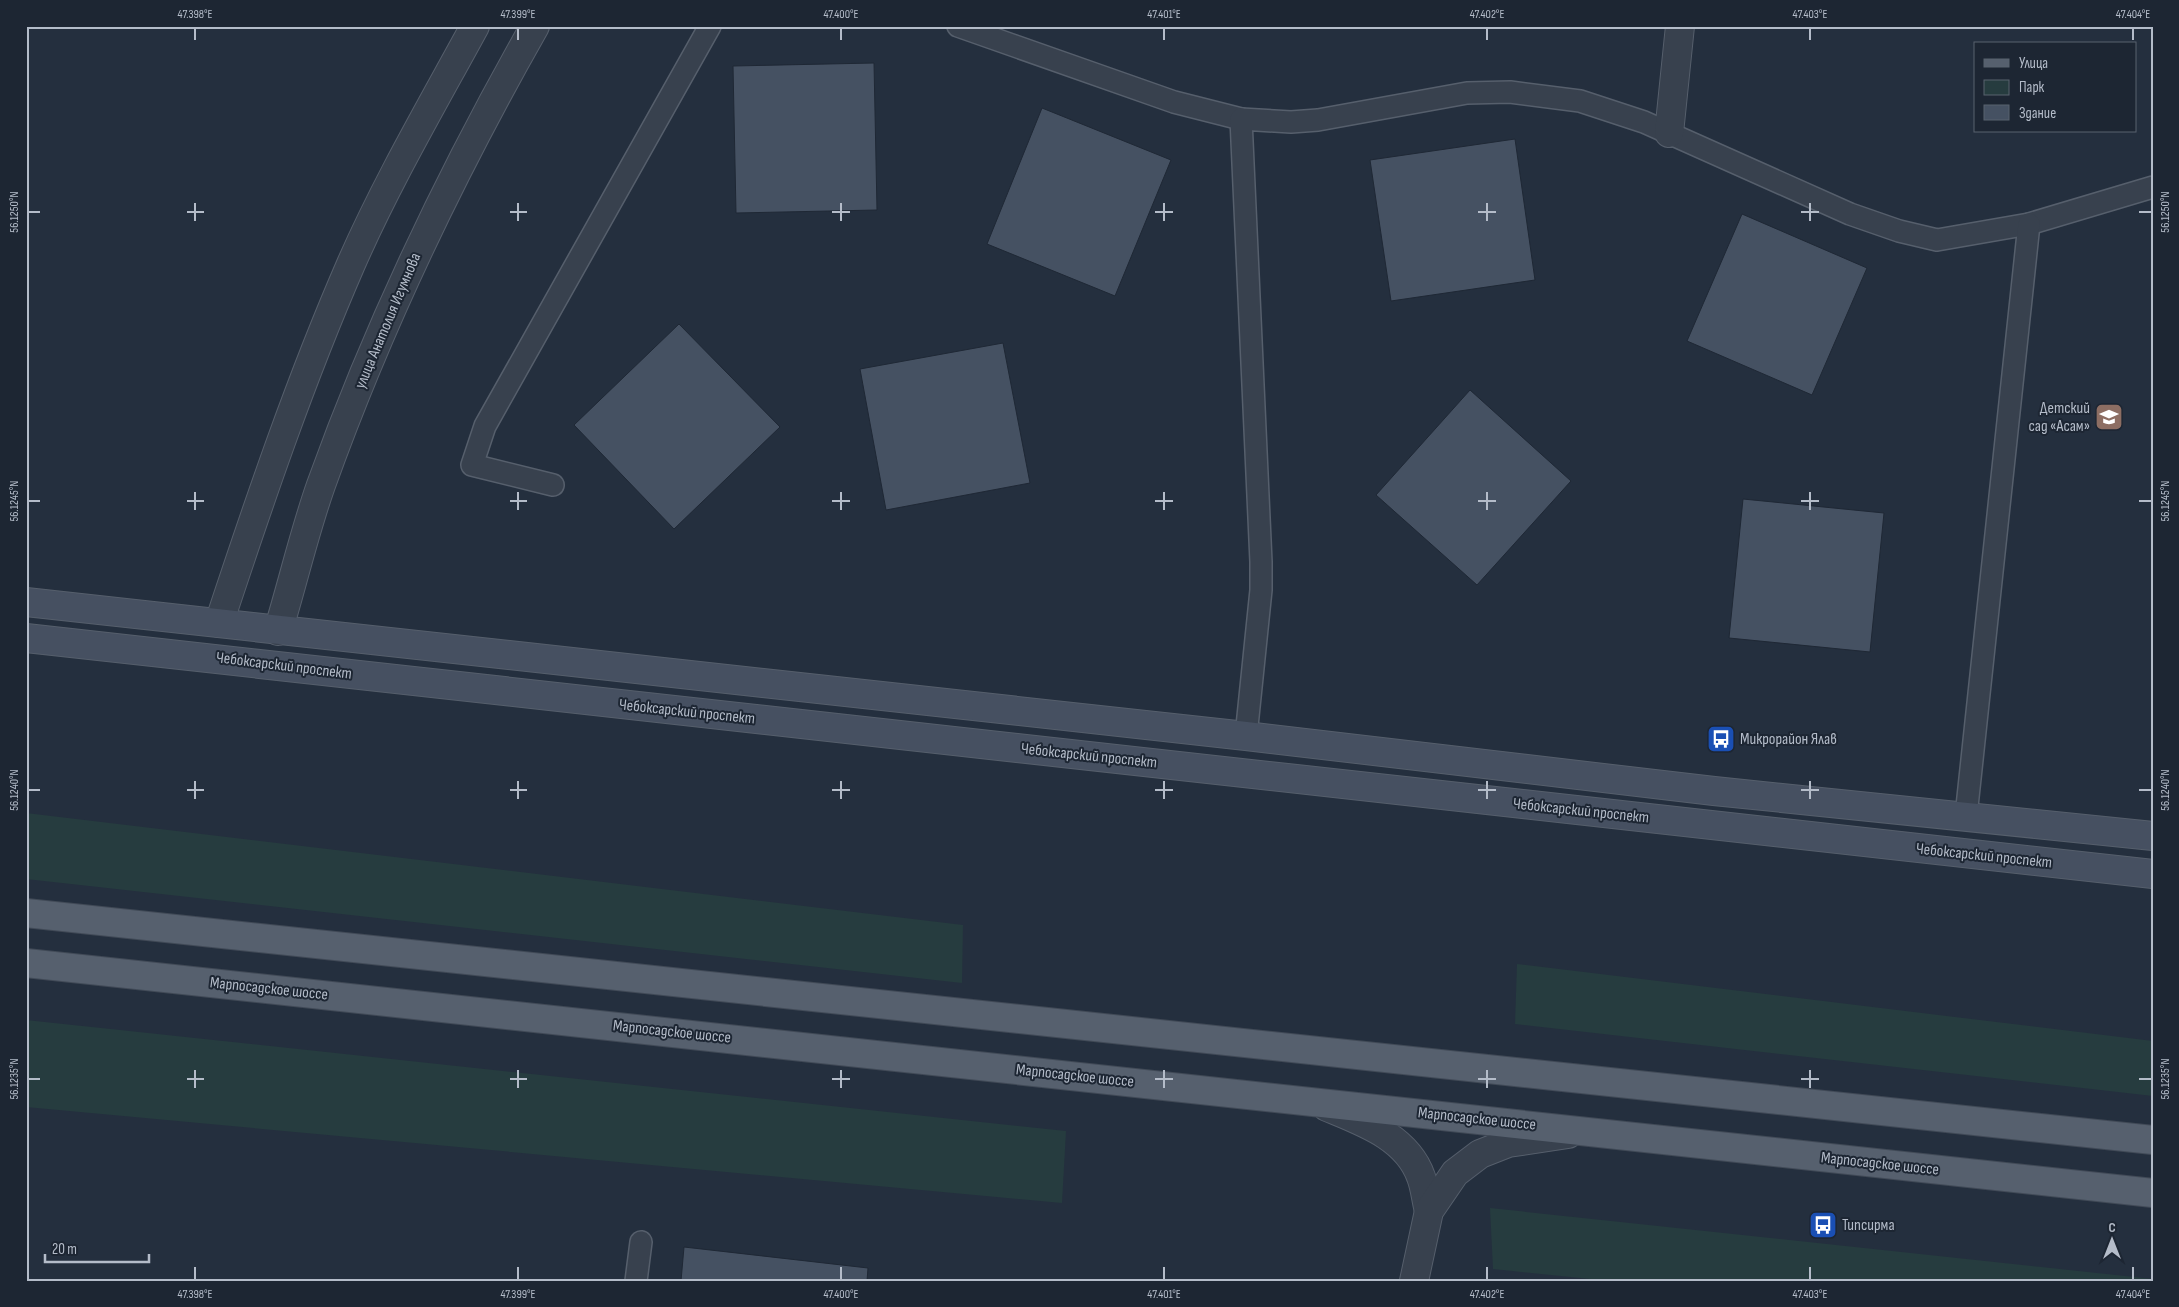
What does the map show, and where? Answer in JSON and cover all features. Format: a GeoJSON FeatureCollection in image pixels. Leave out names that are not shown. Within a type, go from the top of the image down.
{"type":"FeatureCollection","features":[{"type":"Feature","properties":{"kind":"main road"},"geometry":{"type":"LineString","coordinates":[[26,913],[2153,1140]]}},
{"type":"Feature","properties":{"kind":"main road","name":"Марпосадское шоссе"},"geometry":{"type":"LineString","coordinates":[[26,963],[2153,1193]]}},
{"type":"Feature","properties":{"kind":"street"},"geometry":{"type":"LineString","coordinates":[[219,623],[305,373],[347,272],[404,154],[475,26]]}},
{"type":"Feature","properties":{"kind":"street","name":"улица Анатолия Игумнова"},"geometry":{"type":"LineString","coordinates":[[278,630],[321,487],[405,276],[468,147],[535,26]]}},
{"type":"Feature","properties":{"kind":"street"},"geometry":{"type":"LineString","coordinates":[[1669,133],[1680,26]]}},
{"type":"Feature","properties":{"kind":"street"},"geometry":{"type":"LineString","coordinates":[[26,602],[1246,736],[1714,791],[2153,836]]}},
{"type":"Feature","properties":{"kind":"street"},"geometry":{"type":"LineString","coordinates":[[219,623],[246,662]]}},
{"type":"Feature","properties":{"kind":"street","name":"Чебоксарский проспект"},"geometry":{"type":"LineString","coordinates":[[26,638],[2153,874]]}},
{"type":"Feature","properties":{"kind":"street"},"geometry":{"type":"LineString","coordinates":[[1314,1101],[1373,1126],[1407,1151],[1421,1176],[1429,1211]]}},
{"type":"Feature","properties":{"kind":"street"},"geometry":{"type":"LineString","coordinates":[[1414,1281],[1429,1211],[1455,1173],[1480,1154],[1508,1143],[1589,1131]]}},
{"type":"Feature","properties":{"kind":"lane"},"geometry":{"type":"LineString","coordinates":[[554,485],[472,465],[485,426],[710,26]]}},
{"type":"Feature","properties":{"kind":"lane"},"geometry":{"type":"LineString","coordinates":[[958,26],[1174,102],[1241,119],[1282,122],[1318,120],[1467,94],[1510,92],[1580,101],[1644,122],[1817,200],[1899,231],[1937,240],[2029,224],[2153,187]]}},
{"type":"Feature","properties":{"kind":"lane"},"geometry":{"type":"LineString","coordinates":[[1241,119],[1261,562],[1261,590],[1246,736]]}},
{"type":"Feature","properties":{"kind":"lane"},"geometry":{"type":"LineString","coordinates":[[1966,816],[2029,224]]}},
{"type":"Feature","properties":{"kind":"lane"},"geometry":{"type":"LineString","coordinates":[[636,1281],[641,1242]]}},
{"type":"Feature","properties":{"kind":"green space"},"geometry":{"type":"Polygon","coordinates":[[[26,813],[963,925],[962,983],[26,879],[26,813]]]}},
{"type":"Feature","properties":{"kind":"green space"},"geometry":{"type":"Polygon","coordinates":[[[1517,964],[2153,1041],[2153,1096],[1515,1024],[1517,964]]]}},
{"type":"Feature","properties":{"kind":"green space"},"geometry":{"type":"Polygon","coordinates":[[[26,1020],[1066,1131],[1062,1203],[26,1107],[26,1020]]]}},
{"type":"Feature","properties":{"kind":"green space"},"geometry":{"type":"Polygon","coordinates":[[[1490,1208],[2153,1279],[2153,1281],[1610,1281],[1493,1269],[1490,1208]]]}},
{"type":"Feature","properties":{"kind":"building"},"geometry":{"type":"Polygon","coordinates":[[[874,63],[877,210],[736,213],[733,66],[874,63]]]}},
{"type":"Feature","properties":{"kind":"building"},"geometry":{"type":"Polygon","coordinates":[[[1042,108],[1171,160],[1115,296],[987,244],[1042,108]]]}},
{"type":"Feature","properties":{"kind":"building"},"geometry":{"type":"Polygon","coordinates":[[[1515,139],[1535,280],[1391,301],[1370,160],[1515,139]]]}},
{"type":"Feature","properties":{"kind":"building"},"geometry":{"type":"Polygon","coordinates":[[[1742,214],[1867,268],[1812,395],[1687,341],[1742,214]]]}},
{"type":"Feature","properties":{"kind":"building"},"geometry":{"type":"Polygon","coordinates":[[[679,324],[780,427],[674,529],[574,425],[679,324]]]}},
{"type":"Feature","properties":{"kind":"building"},"geometry":{"type":"Polygon","coordinates":[[[1003,343],[1030,483],[886,510],[860,369],[1003,343]]]}},
{"type":"Feature","properties":{"kind":"building"},"geometry":{"type":"Polygon","coordinates":[[[1470,390],[1571,481],[1477,585],[1376,495],[1470,390]]]}},
{"type":"Feature","properties":{"kind":"building"},"geometry":{"type":"Polygon","coordinates":[[[1743,499],[1884,513],[1870,652],[1729,638],[1743,499]]]}},
{"type":"Feature","properties":{"kind":"building"},"geometry":{"type":"Polygon","coordinates":[[[684,1247],[868,1268],[867,1281],[681,1281],[684,1247]]]}},
{"type":"Feature","properties":{"kind":"place","name":"Детский сад «Асам»"},"geometry":{"type":"Point","coordinates":[2109,417]}},
{"type":"Feature","properties":{"kind":"place","name":"Микрорайон Ялав"},"geometry":{"type":"Point","coordinates":[1721,739]}},
{"type":"Feature","properties":{"kind":"place","name":"Типсирма"},"geometry":{"type":"Point","coordinates":[1823,1225]}}]}
